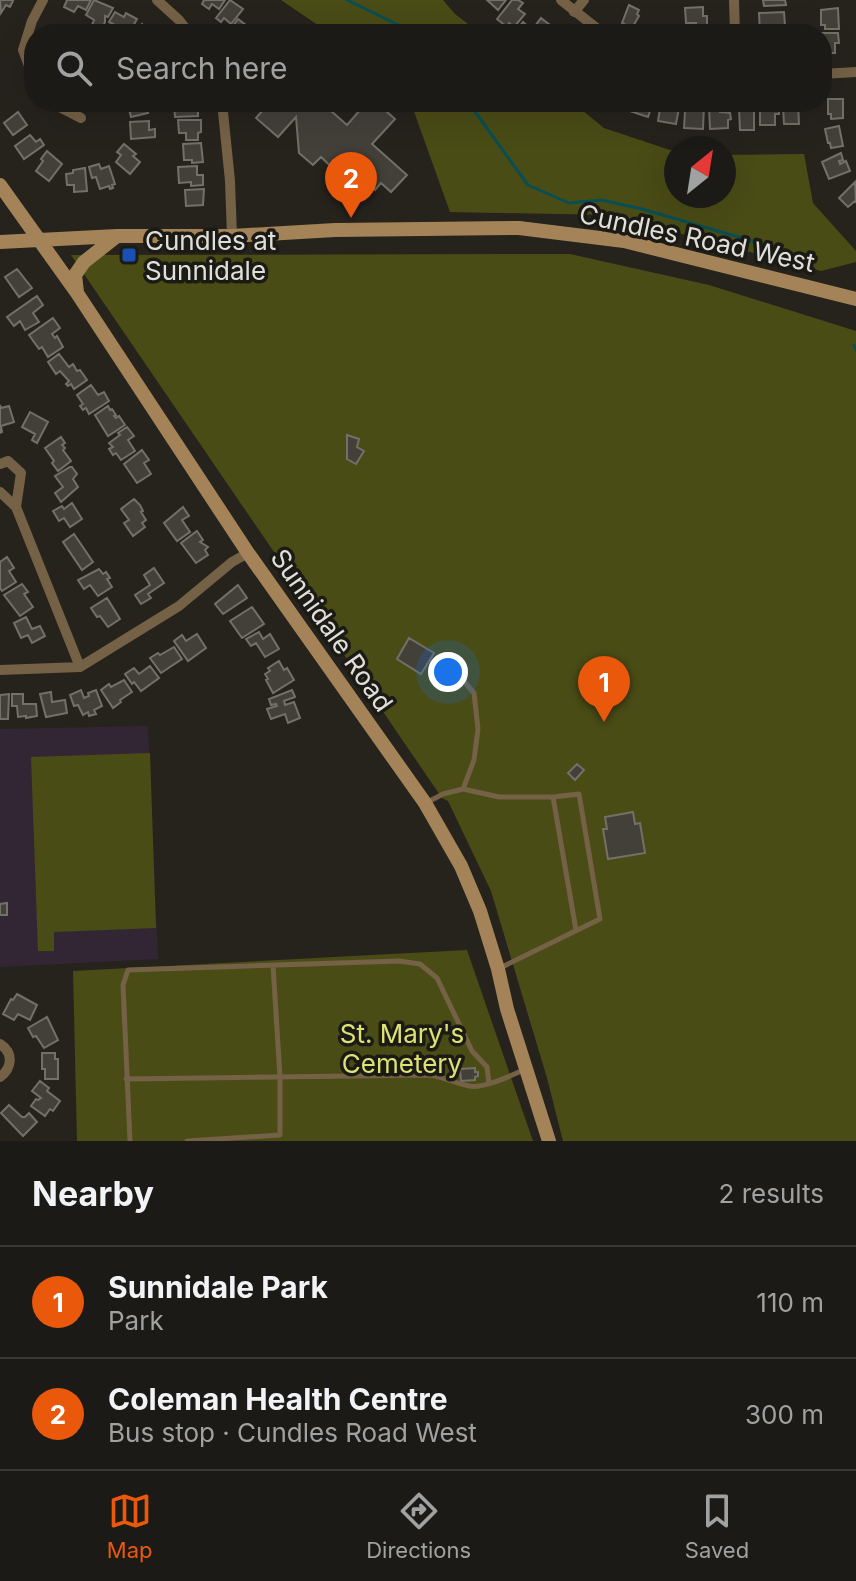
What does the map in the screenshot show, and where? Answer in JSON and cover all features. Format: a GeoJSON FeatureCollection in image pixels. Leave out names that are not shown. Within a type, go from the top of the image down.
{"type":"FeatureCollection","features":[{"type":"Feature","properties":{"kind":"main road","name":"Sunnidale Road"},"geometry":{"type":"LineString","coordinates":[[0,185],[77,293],[248,553],[425,803],[461,866],[480,911],[549,1141]]}},
{"type":"Feature","properties":{"kind":"main road","name":"Cundles Road West"},"geometry":{"type":"LineString","coordinates":[[0,242],[117,236],[232,236],[340,229],[519,228],[624,241],[856,299]]}},
{"type":"Feature","properties":{"kind":"main road"},"geometry":{"type":"LineString","coordinates":[[77,293],[75,275],[84,262],[117,236]]}},
{"type":"Feature","properties":{"kind":"street"},"geometry":{"type":"LineString","coordinates":[[31,24],[43,0]]}},
{"type":"Feature","properties":{"kind":"street"},"geometry":{"type":"LineString","coordinates":[[157,0],[182,24]]}},
{"type":"Feature","properties":{"kind":"street"},"geometry":{"type":"LineString","coordinates":[[561,0],[590,24]]}},
{"type":"Feature","properties":{"kind":"street"},"geometry":{"type":"LineString","coordinates":[[574,12],[584,0]]}},
{"type":"Feature","properties":{"kind":"street"},"geometry":{"type":"LineString","coordinates":[[734,0],[735,24]]}},
{"type":"Feature","properties":{"kind":"street"},"geometry":{"type":"LineString","coordinates":[[832,73],[856,72]]}},
{"type":"Feature","properties":{"kind":"street"},"geometry":{"type":"LineString","coordinates":[[69,112],[81,118]]}},
{"type":"Feature","properties":{"kind":"street"},"geometry":{"type":"LineString","coordinates":[[223,112],[232,236]]}},
{"type":"Feature","properties":{"kind":"street"},"geometry":{"type":"LineString","coordinates":[[0,464],[8,461],[21,473],[16,507]]}},
{"type":"Feature","properties":{"kind":"street"},"geometry":{"type":"LineString","coordinates":[[0,492],[16,507],[80,667]]}},
{"type":"Feature","properties":{"kind":"street"},"geometry":{"type":"LineString","coordinates":[[0,670],[80,667],[179,606],[232,562],[248,553]]}},
{"type":"Feature","properties":{"kind":"street"},"geometry":{"type":"LineString","coordinates":[[0,1044],[9,1054],[10,1062],[8,1070],[0,1077]]}},
{"type":"Feature","properties":{"kind":"lane"},"geometry":{"type":"LineString","coordinates":[[433,663],[462,679],[474,693],[478,729],[474,760],[463,789]]}},
{"type":"Feature","properties":{"kind":"lane"},"geometry":{"type":"LineString","coordinates":[[425,803],[463,789],[499,797],[579,794],[600,919],[498,969]]}},
{"type":"Feature","properties":{"kind":"lane"},"geometry":{"type":"LineString","coordinates":[[553,797],[576,930]]}},
{"type":"Feature","properties":{"kind":"lane"},"geometry":{"type":"LineString","coordinates":[[130,1141],[123,985],[128,970],[399,961],[420,964],[437,978],[472,1051],[487,1067],[489,1084]]}},
{"type":"Feature","properties":{"kind":"lane"},"geometry":{"type":"LineString","coordinates":[[187,1141],[280,1135],[273,965]]}},
{"type":"Feature","properties":{"kind":"lane"},"geometry":{"type":"LineString","coordinates":[[126,1079],[431,1075],[473,1087],[527,1069]]}},
{"type":"Feature","properties":{"kind":"shaded area"},"geometry":{"type":"Polygon","coordinates":[[[148,726],[158,959],[0,967],[0,729],[148,726]]]}},
{"type":"Feature","properties":{"kind":"green space"},"geometry":{"type":"Polygon","coordinates":[[[281,0],[443,0],[468,24],[316,24],[281,0]]]}},
{"type":"Feature","properties":{"kind":"green space"},"geometry":{"type":"Polygon","coordinates":[[[414,112],[584,112],[604,128],[664,148],[664,208],[736,208],[736,155],[804,154],[813,203],[856,251],[856,262],[821,271],[610,215],[450,212],[414,112]]]}},
{"type":"Feature","properties":{"kind":"green space"},"geometry":{"type":"Polygon","coordinates":[[[570,254],[709,285],[856,331],[856,1141],[563,1141],[491,891],[448,801],[442,798],[71,255],[570,254]]]}},
{"type":"Feature","properties":{"kind":"green space"},"geometry":{"type":"Polygon","coordinates":[[[150,753],[156,928],[54,932],[54,951],[38,951],[31,757],[150,753]]]}},
{"type":"Feature","properties":{"kind":"green space","name":"St. Mary's Cemetery"},"geometry":{"type":"Polygon","coordinates":[[[467,950],[533,1141],[77,1141],[73,971],[467,950]]]}},
{"type":"Feature","properties":{"kind":"building"},"geometry":{"type":"Polygon","coordinates":[[[0,0],[13,1],[1,13],[0,0]]]}},
{"type":"Feature","properties":{"kind":"building"},"geometry":{"type":"Polygon","coordinates":[[[67,0],[91,0],[86,10],[78,6],[74,12],[64,7],[67,0]]]}},
{"type":"Feature","properties":{"kind":"building"},"geometry":{"type":"Polygon","coordinates":[[[94,0],[113,8],[108,17],[105,16],[104,24],[92,24],[94,20],[86,15],[94,0]]]}},
{"type":"Feature","properties":{"kind":"building"},"geometry":{"type":"Polygon","coordinates":[[[204,0],[225,0],[219,9],[212,4],[209,9],[202,4],[204,0]]]}},
{"type":"Feature","properties":{"kind":"building"},"geometry":{"type":"Polygon","coordinates":[[[230,0],[243,9],[231,24],[224,18],[221,22],[216,18],[230,0]]]}},
{"type":"Feature","properties":{"kind":"building"},"geometry":{"type":"Polygon","coordinates":[[[487,0],[506,0],[498,10],[487,0]]]}},
{"type":"Feature","properties":{"kind":"building"},"geometry":{"type":"Polygon","coordinates":[[[512,0],[523,3],[518,9],[525,14],[517,24],[503,24],[497,19],[512,0]]]}},
{"type":"Feature","properties":{"kind":"building"},"geometry":{"type":"Polygon","coordinates":[[[763,0],[785,0],[786,5],[764,6],[763,0]]]}},
{"type":"Feature","properties":{"kind":"building"},"geometry":{"type":"Polygon","coordinates":[[[629,5],[639,10],[634,24],[622,23],[629,5]]]}},
{"type":"Feature","properties":{"kind":"building"},"geometry":{"type":"Polygon","coordinates":[[[703,7],[707,24],[686,23],[685,8],[703,7]]]}},
{"type":"Feature","properties":{"kind":"building"},"geometry":{"type":"Polygon","coordinates":[[[838,8],[839,29],[832,29],[832,24],[821,24],[821,10],[838,8]]]}},
{"type":"Feature","properties":{"kind":"building"},"geometry":{"type":"Polygon","coordinates":[[[115,12],[137,19],[134,24],[109,22],[115,12]]]}},
{"type":"Feature","properties":{"kind":"building"},"geometry":{"type":"Polygon","coordinates":[[[784,12],[785,24],[760,24],[759,13],[784,12]]]}},
{"type":"Feature","properties":{"kind":"building"},"geometry":{"type":"Polygon","coordinates":[[[832,33],[838,33],[839,43],[835,43],[835,53],[832,53],[832,33]]]}},
{"type":"Feature","properties":{"kind":"building"},"geometry":{"type":"Polygon","coordinates":[[[832,99],[843,99],[843,118],[831,119],[831,114],[828,114],[832,112],[832,99]]]}},
{"type":"Feature","properties":{"kind":"building"},"geometry":{"type":"Polygon","coordinates":[[[18,112],[27,125],[13,135],[4,123],[18,112]]]}},
{"type":"Feature","properties":{"kind":"building"},"geometry":{"type":"Polygon","coordinates":[[[130,112],[148,112],[148,113],[131,117],[130,112]]]}},
{"type":"Feature","properties":{"kind":"building"},"geometry":{"type":"Polygon","coordinates":[[[175,112],[198,112],[198,116],[175,117],[175,112]]]}},
{"type":"Feature","properties":{"kind":"building"},"geometry":{"type":"Polygon","coordinates":[[[261,112],[332,112],[347,125],[358,112],[387,112],[395,119],[372,144],[407,175],[391,192],[381,183],[375,190],[351,168],[343,178],[321,157],[313,165],[299,153],[296,117],[278,137],[256,118],[261,112]]]}},
{"type":"Feature","properties":{"kind":"building"},"geometry":{"type":"Polygon","coordinates":[[[633,112],[650,112],[648,117],[633,112]]]}},
{"type":"Feature","properties":{"kind":"building"},"geometry":{"type":"Polygon","coordinates":[[[659,112],[678,112],[676,124],[658,121],[659,112]]]}},
{"type":"Feature","properties":{"kind":"building"},"geometry":{"type":"Polygon","coordinates":[[[685,112],[704,112],[703,129],[684,128],[685,112]]]}},
{"type":"Feature","properties":{"kind":"building"},"geometry":{"type":"Polygon","coordinates":[[[709,112],[730,113],[728,128],[710,129],[709,112]]]}},
{"type":"Feature","properties":{"kind":"building"},"geometry":{"type":"Polygon","coordinates":[[[739,112],[754,112],[754,130],[740,130],[739,112]]]}},
{"type":"Feature","properties":{"kind":"building"},"geometry":{"type":"Polygon","coordinates":[[[760,112],[779,112],[775,114],[775,125],[760,125],[760,112]]]}},
{"type":"Feature","properties":{"kind":"building"},"geometry":{"type":"Polygon","coordinates":[[[783,112],[798,112],[799,124],[784,124],[783,112]]]}},
{"type":"Feature","properties":{"kind":"building"},"geometry":{"type":"Polygon","coordinates":[[[178,120],[201,120],[198,140],[186,140],[186,133],[179,133],[178,120]]]}},
{"type":"Feature","properties":{"kind":"building"},"geometry":{"type":"Polygon","coordinates":[[[149,121],[149,130],[155,129],[155,137],[131,139],[130,122],[149,121]]]}},
{"type":"Feature","properties":{"kind":"building"},"geometry":{"type":"Polygon","coordinates":[[[839,126],[843,146],[831,148],[825,129],[839,126]]]}},
{"type":"Feature","properties":{"kind":"building"},"geometry":{"type":"Polygon","coordinates":[[[30,135],[36,142],[40,139],[44,145],[24,159],[15,146],[30,135]]]}},
{"type":"Feature","properties":{"kind":"building"},"geometry":{"type":"Polygon","coordinates":[[[201,143],[203,162],[184,160],[183,144],[201,143]]]}},
{"type":"Feature","properties":{"kind":"building"},"geometry":{"type":"Polygon","coordinates":[[[124,144],[140,162],[130,174],[116,162],[121,155],[117,152],[124,144]]]}},
{"type":"Feature","properties":{"kind":"building"},"geometry":{"type":"Polygon","coordinates":[[[47,151],[62,164],[49,181],[36,171],[47,151]]]}},
{"type":"Feature","properties":{"kind":"building"},"geometry":{"type":"Polygon","coordinates":[[[841,153],[843,160],[839,161],[840,164],[846,161],[850,171],[829,179],[822,162],[841,153]]]}},
{"type":"Feature","properties":{"kind":"building"},"geometry":{"type":"Polygon","coordinates":[[[99,164],[101,169],[109,166],[115,184],[113,188],[100,189],[96,177],[92,178],[89,167],[99,164]]]}},
{"type":"Feature","properties":{"kind":"building"},"geometry":{"type":"Polygon","coordinates":[[[197,166],[197,175],[203,175],[203,185],[179,183],[178,167],[197,166]]]}},
{"type":"Feature","properties":{"kind":"building"},"geometry":{"type":"Polygon","coordinates":[[[85,168],[87,191],[74,192],[74,185],[67,185],[66,174],[85,168]]]}},
{"type":"Feature","properties":{"kind":"building"},"geometry":{"type":"Polygon","coordinates":[[[855,182],[856,202],[848,207],[839,198],[855,182]]]}},
{"type":"Feature","properties":{"kind":"building"},"geometry":{"type":"Polygon","coordinates":[[[204,189],[203,205],[186,206],[185,190],[204,189]]]}},
{"type":"Feature","properties":{"kind":"building"},"geometry":{"type":"Polygon","coordinates":[[[17,269],[32,288],[19,297],[5,277],[17,269]]]}},
{"type":"Feature","properties":{"kind":"building"},"geometry":{"type":"Polygon","coordinates":[[[37,296],[43,305],[33,313],[39,322],[25,330],[20,321],[14,326],[7,317],[37,296]]]}},
{"type":"Feature","properties":{"kind":"building"},"geometry":{"type":"Polygon","coordinates":[[[53,318],[60,328],[52,334],[55,338],[57,336],[63,347],[48,357],[29,335],[53,318]]]}},
{"type":"Feature","properties":{"kind":"building"},"geometry":{"type":"Polygon","coordinates":[[[59,354],[69,367],[73,364],[87,380],[74,389],[71,384],[68,386],[69,381],[60,371],[56,374],[48,362],[59,354]]]}},
{"type":"Feature","properties":{"kind":"building"},"geometry":{"type":"Polygon","coordinates":[[[91,385],[98,395],[104,392],[109,401],[89,414],[86,408],[83,410],[80,406],[83,404],[77,395],[91,385]]]}},
{"type":"Feature","properties":{"kind":"building"},"geometry":{"type":"Polygon","coordinates":[[[0,405],[1,408],[9,406],[14,422],[1,426],[0,433],[0,405]]]}},
{"type":"Feature","properties":{"kind":"building"},"geometry":{"type":"Polygon","coordinates":[[[108,406],[125,425],[108,436],[95,415],[108,406]]]}},
{"type":"Feature","properties":{"kind":"building"},"geometry":{"type":"Polygon","coordinates":[[[30,412],[48,422],[37,443],[32,440],[35,434],[22,427],[30,412]]]}},
{"type":"Feature","properties":{"kind":"building"},"geometry":{"type":"Polygon","coordinates":[[[127,427],[134,436],[128,440],[135,451],[121,460],[116,453],[113,455],[109,449],[113,447],[109,443],[127,427]]]}},
{"type":"Feature","properties":{"kind":"building"},"geometry":{"type":"Polygon","coordinates":[[[347,435],[359,439],[357,447],[364,451],[356,464],[347,459],[347,435]]]}},
{"type":"Feature","properties":{"kind":"building"},"geometry":{"type":"Polygon","coordinates":[[[61,437],[65,443],[63,450],[71,461],[58,471],[45,448],[61,437]]]}},
{"type":"Feature","properties":{"kind":"building"},"geometry":{"type":"Polygon","coordinates":[[[142,450],[149,460],[144,463],[151,474],[137,483],[124,464],[142,450]]]}},
{"type":"Feature","properties":{"kind":"building"},"geometry":{"type":"Polygon","coordinates":[[[70,467],[77,474],[73,479],[78,487],[61,502],[55,493],[63,487],[55,476],[70,467]]]}},
{"type":"Feature","properties":{"kind":"building"},"geometry":{"type":"Polygon","coordinates":[[[134,499],[146,520],[142,523],[145,527],[133,536],[124,523],[129,520],[121,509],[134,499]]]}},
{"type":"Feature","properties":{"kind":"building"},"geometry":{"type":"Polygon","coordinates":[[[72,503],[82,519],[70,527],[64,518],[59,521],[53,511],[62,506],[64,509],[72,503]]]}},
{"type":"Feature","properties":{"kind":"building"},"geometry":{"type":"Polygon","coordinates":[[[183,507],[189,516],[182,520],[190,532],[177,541],[164,523],[183,507]]]}},
{"type":"Feature","properties":{"kind":"building"},"geometry":{"type":"Polygon","coordinates":[[[197,531],[203,540],[200,542],[208,547],[205,550],[208,555],[196,563],[181,543],[197,531]]]}},
{"type":"Feature","properties":{"kind":"building"},"geometry":{"type":"Polygon","coordinates":[[[74,534],[93,562],[82,570],[63,542],[74,534]]]}},
{"type":"Feature","properties":{"kind":"building"},"geometry":{"type":"Polygon","coordinates":[[[7,557],[14,568],[9,571],[16,582],[2,591],[0,562],[7,557]]]}},
{"type":"Feature","properties":{"kind":"building"},"geometry":{"type":"Polygon","coordinates":[[[154,568],[164,583],[148,594],[151,598],[141,604],[135,595],[150,585],[144,575],[154,568]]]}},
{"type":"Feature","properties":{"kind":"building"},"geometry":{"type":"Polygon","coordinates":[[[99,569],[103,574],[106,572],[112,587],[98,596],[90,585],[84,589],[78,580],[99,569]]]}},
{"type":"Feature","properties":{"kind":"building"},"geometry":{"type":"Polygon","coordinates":[[[22,584],[28,592],[24,594],[33,607],[20,616],[4,595],[22,584]]]}},
{"type":"Feature","properties":{"kind":"building"},"geometry":{"type":"Polygon","coordinates":[[[238,585],[247,598],[223,614],[215,604],[238,585]]]}},
{"type":"Feature","properties":{"kind":"building"},"geometry":{"type":"Polygon","coordinates":[[[107,598],[120,619],[108,627],[91,608],[107,598]]]}},
{"type":"Feature","properties":{"kind":"building"},"geometry":{"type":"Polygon","coordinates":[[[252,607],[264,624],[242,638],[230,621],[252,607]]]}},
{"type":"Feature","properties":{"kind":"building"},"geometry":{"type":"Polygon","coordinates":[[[26,617],[32,629],[40,626],[45,636],[32,643],[28,635],[21,638],[14,623],[26,617]]]}},
{"type":"Feature","properties":{"kind":"building"},"geometry":{"type":"Polygon","coordinates":[[[259,632],[263,639],[270,634],[279,649],[265,657],[256,643],[251,646],[246,639],[259,632]]]}},
{"type":"Feature","properties":{"kind":"building"},"geometry":{"type":"Polygon","coordinates":[[[197,634],[206,648],[188,661],[174,641],[182,635],[186,641],[197,634]]]}},
{"type":"Feature","properties":{"kind":"building"},"geometry":{"type":"Polygon","coordinates":[[[409,638],[434,653],[421,674],[397,659],[409,638]]]}},
{"type":"Feature","properties":{"kind":"building"},"geometry":{"type":"Polygon","coordinates":[[[174,647],[182,659],[161,673],[150,658],[174,647]]]}},
{"type":"Feature","properties":{"kind":"building"},"geometry":{"type":"Polygon","coordinates":[[[279,661],[294,680],[273,693],[265,674],[279,661]]]}},
{"type":"Feature","properties":{"kind":"building"},"geometry":{"type":"Polygon","coordinates":[[[150,666],[159,678],[141,691],[125,674],[134,668],[139,674],[150,666]]]}},
{"type":"Feature","properties":{"kind":"building"},"geometry":{"type":"Polygon","coordinates":[[[124,680],[132,692],[113,708],[101,690],[124,680]]]}},
{"type":"Feature","properties":{"kind":"building"},"geometry":{"type":"Polygon","coordinates":[[[81,690],[84,698],[96,690],[102,706],[94,710],[96,714],[89,716],[88,712],[83,715],[78,705],[74,706],[70,695],[81,690]]]}},
{"type":"Feature","properties":{"kind":"building"},"geometry":{"type":"Polygon","coordinates":[[[292,690],[295,697],[284,701],[285,705],[294,702],[300,718],[288,723],[285,714],[271,719],[267,709],[277,706],[271,705],[269,699],[292,690]]]}},
{"type":"Feature","properties":{"kind":"building"},"geometry":{"type":"Polygon","coordinates":[[[51,692],[52,702],[65,700],[67,713],[46,717],[40,694],[51,692]]]}},
{"type":"Feature","properties":{"kind":"building"},"geometry":{"type":"Polygon","coordinates":[[[9,694],[8,719],[0,719],[0,695],[9,694]]]}},
{"type":"Feature","properties":{"kind":"building"},"geometry":{"type":"Polygon","coordinates":[[[12,694],[23,694],[23,704],[36,704],[37,716],[18,717],[17,706],[12,706],[12,694]]]}},
{"type":"Feature","properties":{"kind":"building"},"geometry":{"type":"Polygon","coordinates":[[[577,764],[584,770],[575,780],[568,773],[577,764]]]}},
{"type":"Feature","properties":{"kind":"building"},"geometry":{"type":"Polygon","coordinates":[[[633,812],[635,824],[640,823],[645,853],[608,859],[603,829],[607,829],[605,817],[633,812]]]}},
{"type":"Feature","properties":{"kind":"building"},"geometry":{"type":"Polygon","coordinates":[[[7,903],[7,915],[0,915],[0,904],[7,903]]]}},
{"type":"Feature","properties":{"kind":"building"},"geometry":{"type":"Polygon","coordinates":[[[17,994],[37,1005],[30,1020],[18,1014],[14,1020],[3,1014],[17,994]]]}},
{"type":"Feature","properties":{"kind":"building"},"geometry":{"type":"Polygon","coordinates":[[[47,1017],[58,1040],[44,1048],[28,1028],[47,1017]]]}},
{"type":"Feature","properties":{"kind":"building"},"geometry":{"type":"Polygon","coordinates":[[[42,1053],[55,1053],[58,1079],[45,1079],[42,1053]]]}},
{"type":"Feature","properties":{"kind":"building"},"geometry":{"type":"Polygon","coordinates":[[[475,1068],[478,1076],[475,1080],[461,1081],[460,1069],[475,1068]]]}},
{"type":"Feature","properties":{"kind":"building"},"geometry":{"type":"Polygon","coordinates":[[[40,1081],[60,1101],[45,1116],[31,1106],[41,1098],[32,1091],[40,1081]]]}},
{"type":"Feature","properties":{"kind":"building"},"geometry":{"type":"Polygon","coordinates":[[[9,1105],[22,1117],[29,1113],[37,1122],[23,1136],[1,1113],[9,1105]]]}},
{"type":"Feature","properties":{"kind":"waterway"},"geometry":{"type":"LineString","coordinates":[[347,0],[396,24]]}},
{"type":"Feature","properties":{"kind":"waterway"},"geometry":{"type":"LineString","coordinates":[[475,112],[528,185],[569,203],[601,200],[773,247]]}},
{"type":"Feature","properties":{"kind":"waterway"},"geometry":{"type":"LineString","coordinates":[[854,345],[856,350]]}},
{"type":"Feature","properties":{"kind":"place","name":"Coleman Health Centre"},"geometry":{"type":"Point","coordinates":[351,218]}},
{"type":"Feature","properties":{"kind":"place","name":"Cundles at Sunnidale"},"geometry":{"type":"Point","coordinates":[129,255]}},
{"type":"Feature","properties":{"kind":"place","name":"Sunnidale Park"},"geometry":{"type":"Point","coordinates":[604,722]}}]}
